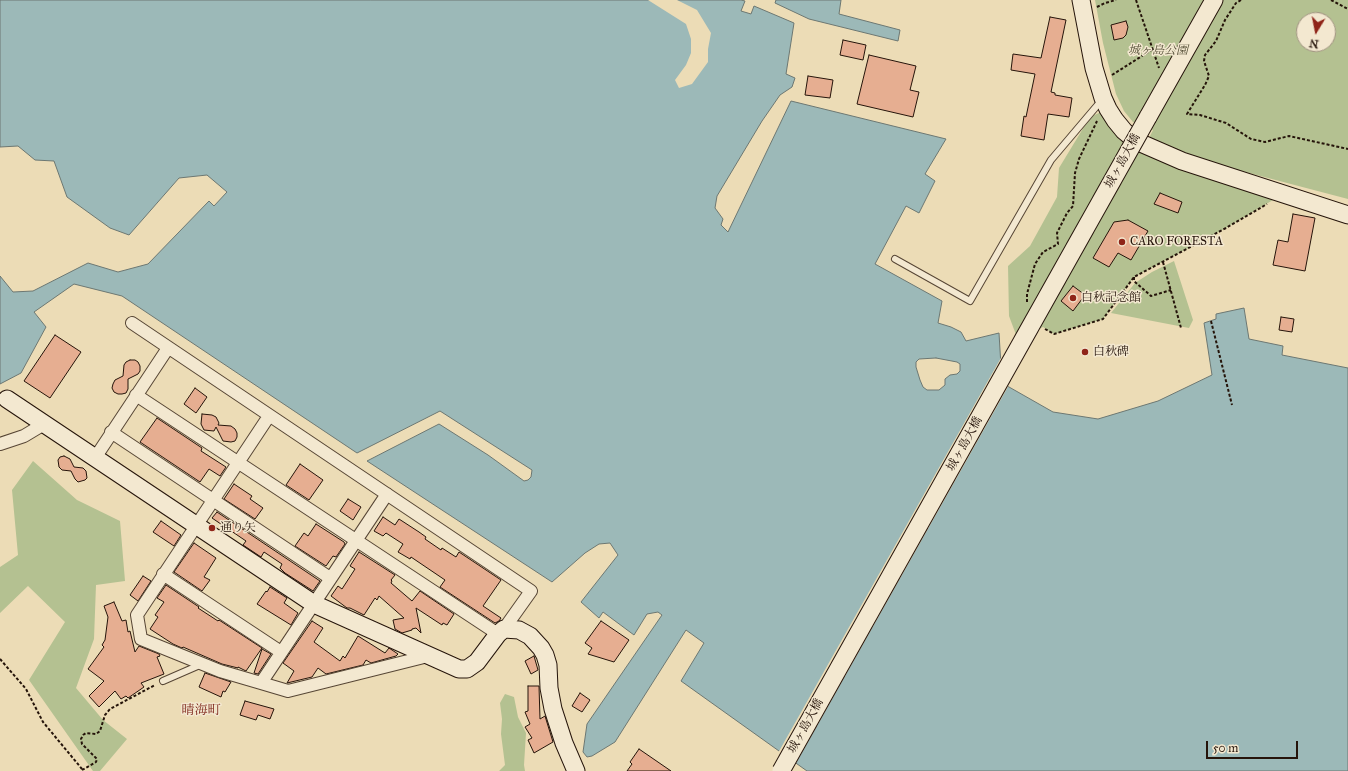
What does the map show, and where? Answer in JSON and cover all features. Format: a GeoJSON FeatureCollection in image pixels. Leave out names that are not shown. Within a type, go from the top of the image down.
{"type":"FeatureCollection","features":[{"type":"Feature","properties":{"kind":"street","name":"城ヶ島大橋"},"geometry":{"type":"LineString","coordinates":[[781,771],[1214,0]]}},
{"type":"Feature","properties":{"kind":"street"},"geometry":{"type":"LineString","coordinates":[[1082,6],[1094,68],[1106,104],[1124,131],[1136,141],[1182,161],[1348,215]]}},
{"type":"Feature","properties":{"kind":"street"},"geometry":{"type":"LineString","coordinates":[[7,399],[314,604],[452,667],[459,669],[467,668],[477,662],[531,591],[132,323]]}},
{"type":"Feature","properties":{"kind":"street"},"geometry":{"type":"LineString","coordinates":[[94,458],[168,348]]}},
{"type":"Feature","properties":{"kind":"street"},"geometry":{"type":"LineString","coordinates":[[136,395],[356,541],[501,632],[519,630],[530,636],[545,655],[548,665],[549,688],[553,709],[564,744],[576,771]]}},
{"type":"Feature","properties":{"kind":"street"},"geometry":{"type":"LineString","coordinates":[[269,416],[136,615],[142,639],[220,671],[288,691],[428,656]]}},
{"type":"Feature","properties":{"kind":"street"},"geometry":{"type":"LineString","coordinates":[[0,444],[24,436],[44,424]]}},
{"type":"Feature","properties":{"kind":"street"},"geometry":{"type":"LineString","coordinates":[[111,432],[330,578]]}},
{"type":"Feature","properties":{"kind":"street"},"geometry":{"type":"LineString","coordinates":[[261,683],[387,494]]}},
{"type":"Feature","properties":{"kind":"street"},"geometry":{"type":"LineString","coordinates":[[163,574],[281,652]]}},
{"type":"Feature","properties":{"kind":"lane"},"geometry":{"type":"LineString","coordinates":[[895,258],[970,301],[1051,160],[1106,104]]}},
{"type":"Feature","properties":{"kind":"lane"},"geometry":{"type":"LineString","coordinates":[[163,681],[203,664]]}},
{"type":"Feature","properties":{"kind":"path"},"geometry":{"type":"LineString","coordinates":[[1082,6],[1106,3],[1116,0]]}},
{"type":"Feature","properties":{"kind":"path"},"geometry":{"type":"LineString","coordinates":[[1136,0],[1159,69]]}},
{"type":"Feature","properties":{"kind":"path"},"geometry":{"type":"LineString","coordinates":[[1241,0],[1236,3],[1216,41],[1205,55],[1204,61],[1209,76],[1187,114],[1200,115],[1226,123],[1250,139],[1265,142],[1289,136],[1348,149]]}},
{"type":"Feature","properties":{"kind":"path"},"geometry":{"type":"LineString","coordinates":[[1331,0],[1348,9]]}},
{"type":"Feature","properties":{"kind":"path"},"geometry":{"type":"LineString","coordinates":[[1107,78],[1153,49]]}},
{"type":"Feature","properties":{"kind":"path"},"geometry":{"type":"LineString","coordinates":[[1028,306],[1027,294],[1035,264],[1043,252],[1058,244],[1057,233],[1067,212],[1073,206],[1075,173],[1078,159],[1106,104]]}},
{"type":"Feature","properties":{"kind":"path"},"geometry":{"type":"LineString","coordinates":[[1043,327],[1054,334],[1103,319],[1134,277],[1226,228],[1283,194]]}},
{"type":"Feature","properties":{"kind":"path"},"geometry":{"type":"LineString","coordinates":[[1163,262],[1181,328]]}},
{"type":"Feature","properties":{"kind":"path"},"geometry":{"type":"LineString","coordinates":[[1134,277],[1134,281],[1151,296],[1170,290]]}},
{"type":"Feature","properties":{"kind":"path"},"geometry":{"type":"LineString","coordinates":[[1211,321],[1232,405]]}},
{"type":"Feature","properties":{"kind":"path"},"geometry":{"type":"LineString","coordinates":[[0,659],[26,689],[43,722],[83,770],[96,762],[97,759],[82,744],[81,739],[83,735],[86,733],[96,734],[100,731],[110,709],[163,681]]}},
{"type":"Feature","properties":{"kind":"green space","name":"城ヶ島公園"},"geometry":{"type":"Polygon","coordinates":[[[1095,0],[1348,0],[1348,199],[1211,163],[1177,152],[1149,138],[1153,130],[1133,122],[1124,111],[1116,94],[1103,43],[1095,0]]]}},
{"type":"Feature","properties":{"kind":"green space"},"geometry":{"type":"Polygon","coordinates":[[[1108,109],[1124,131],[1283,194],[1226,228],[1134,277],[1103,319],[1054,334],[1043,327],[1018,340],[1009,316],[1008,266],[1030,246],[1057,197],[1059,168],[1090,117],[1108,109]]]}},
{"type":"Feature","properties":{"kind":"green space"},"geometry":{"type":"Polygon","coordinates":[[[1174,261],[1193,320],[1189,328],[1111,313],[1135,283],[1152,272],[1174,261]]]}},
{"type":"Feature","properties":{"kind":"green space"},"geometry":{"type":"Polygon","coordinates":[[[33,461],[77,500],[120,521],[125,581],[96,585],[94,639],[76,688],[103,720],[127,739],[100,771],[93,771],[29,680],[65,622],[28,586],[0,613],[0,567],[18,555],[12,490],[33,461]]]}},
{"type":"Feature","properties":{"kind":"green space"},"geometry":{"type":"Polygon","coordinates":[[[505,694],[514,697],[518,717],[526,733],[525,771],[499,771],[505,765],[501,734],[502,719],[500,703],[505,694]]]}},
{"type":"Feature","properties":{"kind":"water"},"geometry":{"type":"Polygon","coordinates":[[[0,0],[741,0],[745,1],[741,11],[751,14],[754,6],[794,23],[786,74],[795,78],[792,87],[780,95],[762,121],[717,196],[715,208],[723,219],[721,225],[728,232],[791,101],[946,139],[925,174],[935,181],[919,213],[906,206],[875,264],[942,301],[938,323],[961,332],[966,341],[999,333],[1002,383],[1053,412],[1098,419],[1158,401],[1212,375],[1204,323],[1216,319],[1216,314],[1244,308],[1249,339],[1283,346],[1282,355],[1348,368],[1348,771],[807,771],[681,681],[704,643],[686,630],[615,742],[592,756],[587,757],[583,752],[587,724],[662,615],[658,612],[647,614],[634,635],[603,612],[599,618],[581,602],[618,555],[610,543],[599,544],[585,553],[552,582],[367,461],[439,424],[488,455],[524,481],[531,477],[532,470],[440,411],[357,453],[122,296],[74,284],[34,312],[46,327],[21,373],[0,384],[0,276],[13,292],[33,291],[88,263],[118,272],[148,264],[209,201],[214,206],[227,192],[207,175],[179,178],[129,235],[110,228],[67,197],[54,161],[35,160],[18,146],[0,147],[0,0]],[[936,358],[919,359],[916,362],[916,367],[923,387],[927,390],[939,390],[945,385],[945,379],[950,375],[957,374],[960,371],[960,364],[957,362],[936,358]]]}},
{"type":"Feature","properties":{"kind":"water"},"geometry":{"type":"Polygon","coordinates":[[[776,0],[841,0],[839,14],[900,30],[898,41],[809,19],[775,3],[776,0]]]}},
{"type":"Feature","properties":{"kind":"pier"},"geometry":{"type":"Polygon","coordinates":[[[648,0],[677,0],[697,10],[711,33],[708,49],[708,62],[692,84],[679,88],[675,80],[686,65],[691,53],[691,39],[686,24],[648,0]]]}},
{"type":"Feature","properties":{"kind":"pier"},"geometry":{"type":"Polygon","coordinates":[[[1002,356],[1004,382],[1009,385],[795,765],[778,753],[1002,356]]]}},
{"type":"Feature","properties":{"kind":"building"},"geometry":{"type":"Polygon","coordinates":[[[1050,17],[1066,20],[1051,92],[1055,93],[1055,95],[1072,98],[1069,117],[1048,114],[1044,140],[1021,136],[1024,116],[1026,117],[1035,74],[1011,70],[1013,54],[1041,58],[1050,17]]]}},
{"type":"Feature","properties":{"kind":"building"},"geometry":{"type":"Polygon","coordinates":[[[1126,21],[1128,27],[1126,35],[1123,38],[1114,40],[1111,25],[1126,21]]]}},
{"type":"Feature","properties":{"kind":"building"},"geometry":{"type":"Polygon","coordinates":[[[843,40],[866,45],[863,60],[840,55],[843,40]]]}},
{"type":"Feature","properties":{"kind":"building"},"geometry":{"type":"Polygon","coordinates":[[[869,55],[916,66],[910,90],[919,92],[913,117],[857,104],[869,55]]]}},
{"type":"Feature","properties":{"kind":"building"},"geometry":{"type":"Polygon","coordinates":[[[808,76],[833,80],[830,98],[805,95],[808,76]]]}},
{"type":"Feature","properties":{"kind":"building"},"geometry":{"type":"Polygon","coordinates":[[[1160,193],[1182,202],[1178,213],[1154,204],[1160,193]]]}},
{"type":"Feature","properties":{"kind":"building"},"geometry":{"type":"Polygon","coordinates":[[[1293,214],[1315,218],[1305,271],[1273,265],[1278,240],[1288,242],[1293,214]]]}},
{"type":"Feature","properties":{"kind":"building","name":"CARO FORESTA"},"geometry":{"type":"Polygon","coordinates":[[[1128,220],[1148,231],[1131,260],[1118,253],[1109,267],[1093,258],[1114,222],[1128,220]]]}},
{"type":"Feature","properties":{"kind":"building","name":"白秋記念館"},"geometry":{"type":"Polygon","coordinates":[[[1073,286],[1085,295],[1073,311],[1061,301],[1073,286]]]}},
{"type":"Feature","properties":{"kind":"building"},"geometry":{"type":"Polygon","coordinates":[[[1281,317],[1294,319],[1292,332],[1279,330],[1281,317]]]}},
{"type":"Feature","properties":{"kind":"building"},"geometry":{"type":"Polygon","coordinates":[[[55,335],[81,352],[50,398],[24,381],[55,335]]]}},
{"type":"Feature","properties":{"kind":"building"},"geometry":{"type":"Polygon","coordinates":[[[130,360],[135,360],[138,362],[140,371],[138,374],[128,379],[128,389],[126,393],[118,394],[114,392],[112,388],[113,384],[115,380],[123,376],[124,365],[130,360]]]}},
{"type":"Feature","properties":{"kind":"building"},"geometry":{"type":"Polygon","coordinates":[[[195,388],[207,397],[196,413],[184,404],[195,388]]]}},
{"type":"Feature","properties":{"kind":"building"},"geometry":{"type":"Polygon","coordinates":[[[202,414],[216,417],[219,423],[218,425],[231,426],[235,429],[237,437],[235,441],[223,441],[216,427],[214,431],[204,430],[201,424],[202,414]]]}},
{"type":"Feature","properties":{"kind":"building"},"geometry":{"type":"Polygon","coordinates":[[[157,418],[202,448],[201,451],[226,467],[220,476],[209,469],[200,482],[140,442],[157,418]]]}},
{"type":"Feature","properties":{"kind":"building"},"geometry":{"type":"Polygon","coordinates":[[[64,456],[70,459],[74,467],[83,468],[86,471],[87,478],[85,480],[78,482],[71,471],[62,470],[59,467],[58,460],[60,457],[64,456]]]}},
{"type":"Feature","properties":{"kind":"building"},"geometry":{"type":"Polygon","coordinates":[[[300,464],[323,480],[309,500],[286,485],[300,464]]]}},
{"type":"Feature","properties":{"kind":"building"},"geometry":{"type":"Polygon","coordinates":[[[234,484],[252,496],[250,499],[263,508],[255,519],[224,499],[234,484]]]}},
{"type":"Feature","properties":{"kind":"building"},"geometry":{"type":"Polygon","coordinates":[[[348,499],[361,507],[353,520],[340,511],[348,499]]]}},
{"type":"Feature","properties":{"kind":"building"},"geometry":{"type":"Polygon","coordinates":[[[217,512],[320,581],[313,591],[285,573],[280,568],[282,564],[264,552],[261,557],[243,545],[246,541],[212,518],[217,512]]]}},
{"type":"Feature","properties":{"kind":"building"},"geometry":{"type":"Polygon","coordinates":[[[383,517],[395,525],[399,519],[426,537],[425,539],[441,550],[442,548],[456,557],[459,552],[501,580],[483,606],[501,618],[499,621],[495,623],[440,587],[445,580],[411,557],[410,559],[398,552],[403,544],[386,533],[383,536],[374,531],[383,517]]]}},
{"type":"Feature","properties":{"kind":"building"},"geometry":{"type":"Polygon","coordinates":[[[161,521],[181,535],[174,546],[153,532],[161,521]]]}},
{"type":"Feature","properties":{"kind":"building"},"geometry":{"type":"Polygon","coordinates":[[[316,524],[345,544],[336,557],[333,556],[326,566],[295,546],[304,533],[308,536],[316,524]]]}},
{"type":"Feature","properties":{"kind":"building"},"geometry":{"type":"Polygon","coordinates":[[[194,543],[216,558],[204,577],[210,580],[202,591],[174,572],[194,543]]]}},
{"type":"Feature","properties":{"kind":"building"},"geometry":{"type":"Polygon","coordinates":[[[359,552],[395,575],[391,580],[391,583],[412,601],[420,591],[454,614],[447,625],[443,623],[442,625],[416,608],[421,633],[416,628],[402,633],[395,629],[393,620],[404,618],[379,596],[377,600],[375,598],[364,615],[347,608],[331,596],[338,586],[342,589],[355,569],[350,566],[359,552]]]}},
{"type":"Feature","properties":{"kind":"building"},"geometry":{"type":"Polygon","coordinates":[[[143,576],[151,581],[138,601],[130,595],[143,576]]]}},
{"type":"Feature","properties":{"kind":"building"},"geometry":{"type":"Polygon","coordinates":[[[166,585],[199,607],[198,608],[262,648],[246,671],[238,667],[222,664],[183,647],[182,648],[150,629],[158,617],[155,615],[164,602],[157,598],[166,585]]]}},
{"type":"Feature","properties":{"kind":"building"},"geometry":{"type":"Polygon","coordinates":[[[270,587],[287,598],[284,603],[298,613],[291,625],[257,604],[270,587]]]}},
{"type":"Feature","properties":{"kind":"building"},"geometry":{"type":"Polygon","coordinates":[[[114,602],[122,621],[126,620],[128,632],[130,631],[135,652],[139,646],[159,654],[160,656],[157,657],[164,674],[141,683],[144,687],[128,698],[126,696],[121,699],[115,691],[99,707],[89,696],[104,681],[88,669],[104,647],[102,645],[105,640],[108,617],[104,606],[114,602]]]}},
{"type":"Feature","properties":{"kind":"building"},"geometry":{"type":"Polygon","coordinates":[[[312,621],[323,628],[314,642],[340,661],[343,656],[345,658],[358,636],[385,653],[389,648],[398,654],[396,656],[371,663],[366,660],[363,665],[326,674],[318,668],[312,677],[287,683],[294,671],[283,663],[312,621]]]}},
{"type":"Feature","properties":{"kind":"building"},"geometry":{"type":"Polygon","coordinates":[[[601,621],[629,640],[614,662],[588,654],[592,648],[585,643],[601,621]]]}},
{"type":"Feature","properties":{"kind":"building"},"geometry":{"type":"Polygon","coordinates":[[[262,649],[271,654],[258,674],[254,673],[262,649]]]}},
{"type":"Feature","properties":{"kind":"building"},"geometry":{"type":"Polygon","coordinates":[[[534,656],[538,670],[531,674],[525,661],[534,656]]]}},
{"type":"Feature","properties":{"kind":"building"},"geometry":{"type":"Polygon","coordinates":[[[205,673],[231,682],[225,692],[223,691],[221,697],[199,687],[205,673]]]}},
{"type":"Feature","properties":{"kind":"building"},"geometry":{"type":"Polygon","coordinates":[[[528,686],[539,686],[540,719],[545,716],[553,742],[534,753],[528,740],[532,738],[525,727],[530,724],[525,712],[528,711],[528,686]]]}},
{"type":"Feature","properties":{"kind":"building"},"geometry":{"type":"Polygon","coordinates":[[[580,693],[590,700],[582,712],[572,706],[580,693]]]}},
{"type":"Feature","properties":{"kind":"building"},"geometry":{"type":"Polygon","coordinates":[[[245,701],[274,709],[270,719],[258,715],[256,720],[240,715],[245,701]]]}},
{"type":"Feature","properties":{"kind":"building"},"geometry":{"type":"Polygon","coordinates":[[[639,749],[671,771],[627,771],[632,764],[630,762],[639,749]]]}},
{"type":"Feature","properties":{"kind":"place","name":"CARO FORESTA"},"geometry":{"type":"Point","coordinates":[1122,242]}},
{"type":"Feature","properties":{"kind":"place","name":"白秋記念館"},"geometry":{"type":"Point","coordinates":[1073,298]}},
{"type":"Feature","properties":{"kind":"place","name":"白秋碑"},"geometry":{"type":"Point","coordinates":[1085,352]}},
{"type":"Feature","properties":{"kind":"place","name":"通り矢"},"geometry":{"type":"Point","coordinates":[212,528]}},
{"type":"Feature","properties":{"kind":"district","name":"晴海町"},"geometry":{"type":"Point","coordinates":[201,711]}}]}
